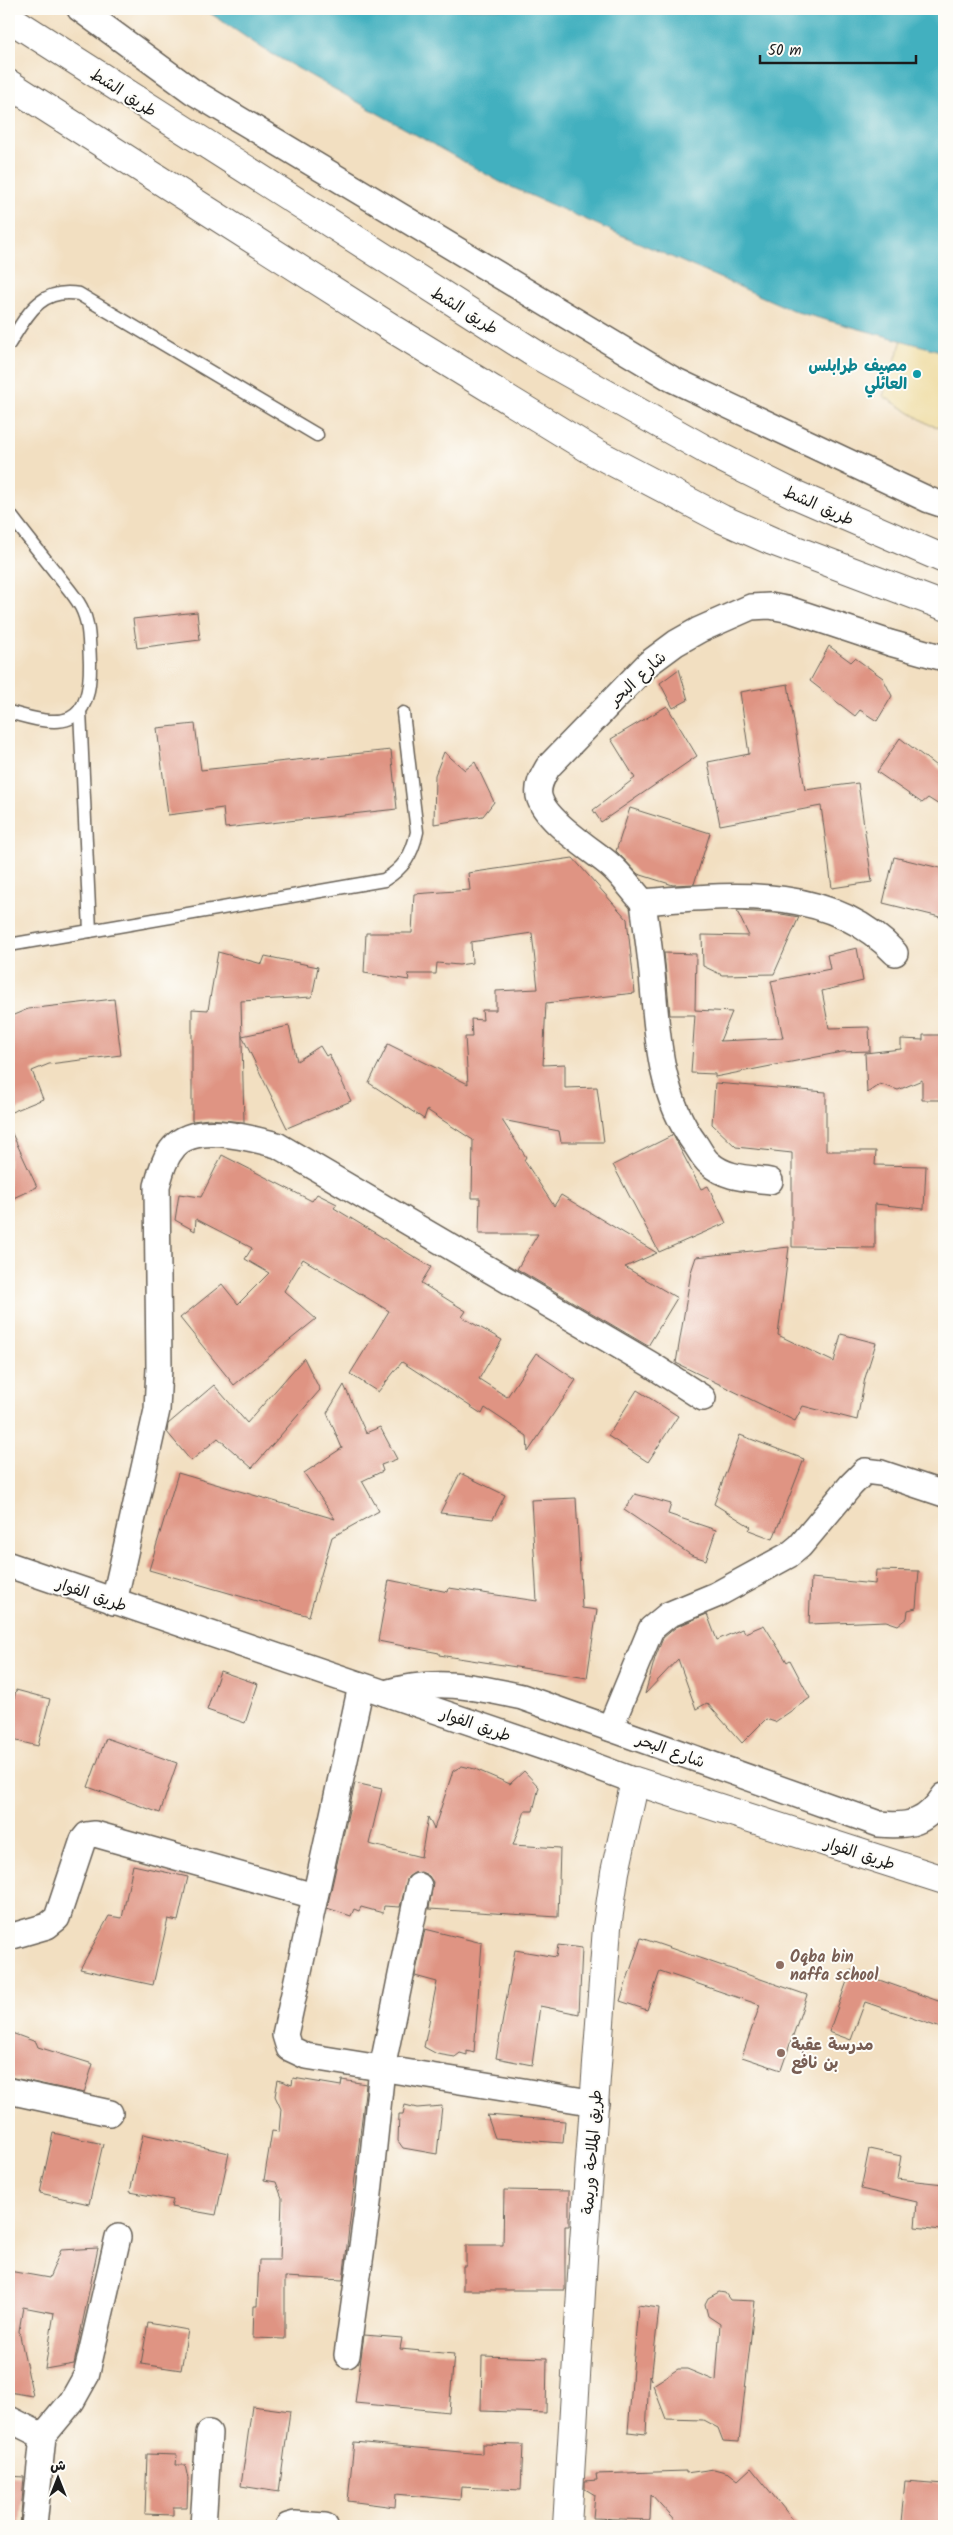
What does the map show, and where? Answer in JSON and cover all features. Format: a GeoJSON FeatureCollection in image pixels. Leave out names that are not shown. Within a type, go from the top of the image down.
{"type":"FeatureCollection","features":[{"type":"Feature","properties":{"kind":"main road","name":"طريق الشط"},"geometry":{"type":"LineString","coordinates":[[9,18],[545,360],[716,456],[794,494],[944,559]]}},
{"type":"Feature","properties":{"kind":"main road"},"geometry":{"type":"LineString","coordinates":[[9,84],[387,324],[596,453],[691,503],[772,541],[944,606]]}},
{"type":"Feature","properties":{"kind":"main road","name":"طريق الفوار"},"geometry":{"type":"LineString","coordinates":[[635,1780],[944,1880]]}},
{"type":"Feature","properties":{"kind":"main road","name":"طريق الملاحة وريمة"},"geometry":{"type":"LineString","coordinates":[[567,2526],[584,2242],[596,2103],[607,1927],[615,1872],[635,1780]]}},
{"type":"Feature","properties":{"kind":"street"},"geometry":{"type":"LineString","coordinates":[[80,9],[192,91],[672,378],[929,500],[944,504]]}},
{"type":"Feature","properties":{"kind":"street","name":"شارع البحر"},"geometry":{"type":"LineString","coordinates":[[643,902],[612,866],[567,832],[548,811],[539,796],[541,780],[548,767],[649,663],[676,643],[730,615],[751,607],[770,606],[791,610],[890,643],[944,658]]}},
{"type":"Feature","properties":{"kind":"street"},"geometry":{"type":"LineString","coordinates":[[770,1181],[732,1176],[710,1164],[689,1136],[675,1109],[666,1081],[656,1028],[652,972],[643,902],[745,896],[779,898],[814,905],[859,923],[883,940],[895,953]]}},
{"type":"Feature","properties":{"kind":"street"},"geometry":{"type":"LineString","coordinates":[[114,1602],[158,1410],[157,1186],[164,1162],[174,1146],[190,1136],[213,1133],[277,1145],[650,1364],[704,1398]]}},
{"type":"Feature","properties":{"kind":"street"},"geometry":{"type":"LineString","coordinates":[[610,1728],[651,1629],[668,1615],[716,1595],[789,1555],[800,1546],[851,1484],[865,1471],[881,1473],[944,1494]]}},
{"type":"Feature","properties":{"kind":"street","name":"طريق الفوار"},"geometry":{"type":"LineString","coordinates":[[9,1565],[635,1780]]}},
{"type":"Feature","properties":{"kind":"street","name":"شارع البحر"},"geometry":{"type":"LineString","coordinates":[[385,1693],[413,1685],[447,1684],[522,1697],[878,1824],[899,1826],[919,1821],[935,1810],[944,1796]]}},
{"type":"Feature","properties":{"kind":"street"},"geometry":{"type":"LineString","coordinates":[[361,1686],[314,1896],[285,2035],[286,2042],[296,2053],[306,2056],[596,2103]]}},
{"type":"Feature","properties":{"kind":"street"},"geometry":{"type":"LineString","coordinates":[[9,1937],[47,1926],[57,1918],[83,1840],[87,1835],[102,1835],[314,1896]]}},
{"type":"Feature","properties":{"kind":"street"},"geometry":{"type":"LineString","coordinates":[[347,2354],[375,2146],[382,2069],[419,1886]]}},
{"type":"Feature","properties":{"kind":"street"},"geometry":{"type":"LineString","coordinates":[[9,2091],[110,2113]]}},
{"type":"Feature","properties":{"kind":"street"},"geometry":{"type":"LineString","coordinates":[[34,2526],[43,2436],[72,2401],[86,2376],[118,2237]]}},
{"type":"Feature","properties":{"kind":"street"},"geometry":{"type":"LineString","coordinates":[[9,2419],[43,2436]]}},
{"type":"Feature","properties":{"kind":"street"},"geometry":{"type":"LineString","coordinates":[[203,2526],[209,2433]]}},
{"type":"Feature","properties":{"kind":"street"},"geometry":{"type":"LineString","coordinates":[[288,2526],[295,2524],[325,2526]]}},
{"type":"Feature","properties":{"kind":"lane"},"geometry":{"type":"LineString","coordinates":[[9,344],[29,313],[46,297],[68,292],[79,294],[317,435]]}},
{"type":"Feature","properties":{"kind":"lane"},"geometry":{"type":"LineString","coordinates":[[9,513],[74,596],[85,616],[89,638],[90,683],[88,698],[80,710],[68,719],[54,722],[9,712]]}},
{"type":"Feature","properties":{"kind":"lane"},"geometry":{"type":"LineString","coordinates":[[80,710],[90,931]]}},
{"type":"Feature","properties":{"kind":"lane"},"geometry":{"type":"LineString","coordinates":[[9,945],[384,880],[397,872],[407,861],[414,847],[417,832],[403,714]]}},
{"type":"Feature","properties":{"kind":"sand","name":"مصيف طرابلس العائلي"},"geometry":{"type":"Polygon","coordinates":[[[902,340],[944,352],[944,428],[930,425],[883,396],[902,340]]]}},
{"type":"Feature","properties":{"kind":"water"},"geometry":{"type":"Polygon","coordinates":[[[204,9],[944,9],[944,352],[797,312],[500,182],[265,50],[204,9]]]}},
{"type":"Feature","properties":{"kind":"building"},"geometry":{"type":"Polygon","coordinates":[[[197,612],[200,640],[137,648],[133,619],[197,612]]]}},
{"type":"Feature","properties":{"kind":"building"},"geometry":{"type":"Polygon","coordinates":[[[829,646],[851,662],[855,658],[883,678],[892,696],[877,721],[860,710],[855,716],[810,681],[829,646]]]}},
{"type":"Feature","properties":{"kind":"building"},"geometry":{"type":"Polygon","coordinates":[[[679,669],[688,700],[673,708],[660,683],[679,669]]]}},
{"type":"Feature","properties":{"kind":"building"},"geometry":{"type":"Polygon","coordinates":[[[788,684],[805,790],[858,783],[872,882],[832,888],[821,806],[720,825],[708,762],[749,754],[740,692],[788,684]]]}},
{"type":"Feature","properties":{"kind":"building"},"geometry":{"type":"Polygon","coordinates":[[[667,706],[697,756],[601,822],[593,810],[635,778],[611,739],[667,706]]]}},
{"type":"Feature","properties":{"kind":"building"},"geometry":{"type":"Polygon","coordinates":[[[195,724],[201,770],[391,750],[397,809],[225,828],[223,808],[168,815],[157,728],[195,724]]]}},
{"type":"Feature","properties":{"kind":"building"},"geometry":{"type":"Polygon","coordinates":[[[900,738],[944,772],[944,808],[928,798],[922,803],[877,772],[900,738]]]}},
{"type":"Feature","properties":{"kind":"building"},"geometry":{"type":"Polygon","coordinates":[[[444,752],[465,770],[475,762],[494,802],[483,816],[434,824],[435,775],[444,752]]]}},
{"type":"Feature","properties":{"kind":"building"},"geometry":{"type":"Polygon","coordinates":[[[630,808],[710,833],[694,884],[673,885],[638,874],[616,851],[630,808]]]}},
{"type":"Feature","properties":{"kind":"building"},"geometry":{"type":"Polygon","coordinates":[[[894,857],[944,869],[944,918],[883,903],[894,857]]]}},
{"type":"Feature","properties":{"kind":"building"},"geometry":{"type":"Polygon","coordinates":[[[573,858],[627,919],[635,993],[546,1003],[543,1065],[565,1064],[565,1088],[597,1087],[604,1142],[561,1142],[559,1131],[502,1120],[526,1157],[524,1160],[554,1206],[561,1195],[657,1253],[625,1267],[677,1298],[648,1346],[517,1269],[538,1234],[479,1234],[480,1198],[472,1198],[473,1140],[427,1110],[424,1119],[369,1083],[388,1044],[468,1084],[465,1037],[472,1037],[471,1019],[483,1020],[482,1010],[496,1010],[496,991],[538,989],[532,933],[471,942],[472,963],[459,965],[437,963],[436,974],[408,974],[409,980],[364,973],[366,933],[412,933],[414,894],[470,890],[468,873],[573,858]]]}},
{"type":"Feature","properties":{"kind":"building"},"geometry":{"type":"Polygon","coordinates":[[[737,911],[775,913],[799,917],[774,974],[722,975],[703,966],[702,935],[749,936],[737,911]]]}},
{"type":"Feature","properties":{"kind":"building"},"geometry":{"type":"Polygon","coordinates":[[[857,948],[863,981],[822,991],[829,1028],[869,1027],[870,1051],[842,1052],[715,1077],[715,1074],[691,1073],[695,1015],[670,1015],[664,953],[696,954],[695,1010],[732,1012],[720,1041],[783,1038],[771,981],[830,969],[827,955],[857,948]]]}},
{"type":"Feature","properties":{"kind":"building"},"geometry":{"type":"Polygon","coordinates":[[[218,952],[262,964],[265,956],[318,967],[312,997],[241,1001],[244,1122],[209,1119],[192,1121],[192,1009],[208,1010],[218,952]]]}},
{"type":"Feature","properties":{"kind":"building"},"geometry":{"type":"Polygon","coordinates":[[[114,999],[121,1055],[49,1064],[32,1071],[43,1099],[9,1113],[9,1017],[28,1009],[114,999]]]}},
{"type":"Feature","properties":{"kind":"building"},"geometry":{"type":"Polygon","coordinates":[[[289,1026],[297,1061],[320,1046],[326,1056],[329,1054],[351,1101],[287,1128],[242,1036],[289,1026]]]}},
{"type":"Feature","properties":{"kind":"building"},"geometry":{"type":"Polygon","coordinates":[[[923,1035],[944,1035],[944,1100],[922,1100],[922,1080],[898,1090],[880,1084],[867,1093],[865,1053],[901,1049],[901,1039],[923,1040],[923,1035]]]}},
{"type":"Feature","properties":{"kind":"building"},"geometry":{"type":"Polygon","coordinates":[[[715,1083],[826,1092],[826,1151],[876,1151],[875,1165],[926,1166],[924,1209],[875,1204],[875,1248],[792,1247],[792,1153],[736,1147],[712,1124],[715,1083]]]}},
{"type":"Feature","properties":{"kind":"building"},"geometry":{"type":"Polygon","coordinates":[[[9,1127],[37,1187],[9,1200],[9,1127]]]}},
{"type":"Feature","properties":{"kind":"building"},"geometry":{"type":"Polygon","coordinates":[[[673,1135],[701,1189],[708,1186],[726,1223],[659,1252],[613,1165],[673,1135]]]}},
{"type":"Feature","properties":{"kind":"building"},"geometry":{"type":"Polygon","coordinates":[[[222,1155],[312,1201],[317,1194],[337,1204],[334,1208],[431,1267],[421,1283],[466,1311],[462,1317],[502,1340],[479,1379],[507,1397],[536,1353],[576,1380],[528,1452],[527,1436],[485,1408],[482,1414],[402,1362],[378,1392],[350,1374],[389,1311],[303,1259],[284,1291],[316,1319],[234,1385],[180,1318],[222,1284],[238,1304],[269,1273],[245,1259],[252,1248],[196,1219],[195,1231],[175,1220],[179,1194],[201,1197],[222,1155]]]}},
{"type":"Feature","properties":{"kind":"building"},"geometry":{"type":"Polygon","coordinates":[[[789,1247],[778,1335],[834,1362],[841,1334],[876,1343],[865,1378],[857,1420],[803,1406],[795,1421],[676,1363],[691,1272],[696,1257],[789,1247]]]}},
{"type":"Feature","properties":{"kind":"building"},"geometry":{"type":"Polygon","coordinates":[[[304,1358],[320,1390],[252,1468],[218,1438],[191,1461],[167,1432],[168,1424],[214,1385],[247,1423],[304,1358]]]}},
{"type":"Feature","properties":{"kind":"building"},"geometry":{"type":"Polygon","coordinates":[[[344,1385],[366,1433],[380,1427],[397,1459],[381,1465],[383,1471],[362,1481],[379,1511],[332,1537],[309,1616],[149,1570],[178,1473],[335,1519],[304,1473],[342,1448],[327,1413],[344,1385]]]}},
{"type":"Feature","properties":{"kind":"building"},"geometry":{"type":"Polygon","coordinates":[[[637,1390],[678,1416],[648,1462],[608,1436],[637,1390]]]}},
{"type":"Feature","properties":{"kind":"building"},"geometry":{"type":"Polygon","coordinates":[[[740,1435],[804,1459],[773,1539],[749,1530],[751,1527],[714,1504],[740,1435]]]}},
{"type":"Feature","properties":{"kind":"building"},"geometry":{"type":"Polygon","coordinates":[[[460,1473],[505,1495],[493,1519],[440,1513],[460,1473]]]}},
{"type":"Feature","properties":{"kind":"building"},"geometry":{"type":"Polygon","coordinates":[[[635,1494],[671,1504],[668,1514],[716,1530],[706,1560],[691,1555],[624,1510],[635,1494]]]}},
{"type":"Feature","properties":{"kind":"building"},"geometry":{"type":"Polygon","coordinates":[[[576,1498],[582,1608],[597,1610],[587,1678],[439,1655],[439,1653],[378,1641],[389,1580],[448,1592],[449,1588],[537,1601],[531,1500],[576,1498]]]}},
{"type":"Feature","properties":{"kind":"building"},"geometry":{"type":"Polygon","coordinates":[[[876,1570],[919,1571],[916,1608],[908,1610],[907,1618],[898,1625],[886,1621],[809,1624],[811,1578],[875,1584],[876,1570]]]}},
{"type":"Feature","properties":{"kind":"building"},"geometry":{"type":"Polygon","coordinates":[[[707,1614],[717,1640],[742,1629],[745,1633],[764,1625],[787,1662],[790,1660],[810,1698],[775,1722],[766,1719],[742,1743],[707,1703],[696,1709],[678,1659],[645,1694],[663,1638],[676,1627],[707,1614]]]}},
{"type":"Feature","properties":{"kind":"building"},"geometry":{"type":"Polygon","coordinates":[[[220,1671],[258,1684],[245,1723],[207,1710],[220,1671]]]}},
{"type":"Feature","properties":{"kind":"building"},"geometry":{"type":"Polygon","coordinates":[[[16,1690],[50,1699],[38,1746],[9,1739],[9,1720],[16,1690]]]}},
{"type":"Feature","properties":{"kind":"building"},"geometry":{"type":"Polygon","coordinates":[[[106,1738],[177,1763],[160,1813],[88,1787],[106,1738]]]}},
{"type":"Feature","properties":{"kind":"building"},"geometry":{"type":"Polygon","coordinates":[[[462,1766],[475,1769],[510,1784],[524,1771],[539,1787],[533,1811],[525,1811],[513,1845],[560,1848],[558,1917],[429,1909],[433,1882],[429,1876],[421,1872],[414,1873],[408,1877],[400,1907],[384,1906],[383,1913],[361,1907],[359,1911],[354,1909],[351,1916],[327,1908],[355,1783],[382,1789],[369,1844],[421,1857],[428,1817],[434,1829],[453,1771],[462,1766]]]}},
{"type":"Feature","properties":{"kind":"building"},"geometry":{"type":"Polygon","coordinates":[[[133,1865],[188,1877],[178,1921],[168,1919],[153,1985],[80,1969],[109,1916],[122,1918],[133,1865]]]}},
{"type":"Feature","properties":{"kind":"building"},"geometry":{"type":"Polygon","coordinates":[[[425,1929],[482,1943],[474,2053],[467,2051],[467,2055],[460,2053],[455,2057],[437,2054],[424,2047],[437,1982],[415,1976],[425,1929]]]}},
{"type":"Feature","properties":{"kind":"building","name":"مدرسة عقبة بن نافع"},"geometry":{"type":"Polygon","coordinates":[[[641,1938],[807,1995],[781,2070],[742,2057],[760,2005],[660,1971],[647,2010],[620,2001],[641,1938]]]}},
{"type":"Feature","properties":{"kind":"building"},"geometry":{"type":"Polygon","coordinates":[[[558,1945],[582,1948],[579,2014],[540,2006],[532,2065],[496,2058],[515,1950],[556,1957],[558,1945]]]}},
{"type":"Feature","properties":{"kind":"building","name":"مدرسة عقبة بن نافع"},"geometry":{"type":"Polygon","coordinates":[[[851,1970],[944,2003],[944,2029],[865,2002],[851,2040],[829,2032],[851,1970]]]}},
{"type":"Feature","properties":{"kind":"building"},"geometry":{"type":"Polygon","coordinates":[[[9,2032],[36,2042],[38,2047],[93,2064],[84,2093],[9,2077],[9,2032]]]}},
{"type":"Feature","properties":{"kind":"building"},"geometry":{"type":"Polygon","coordinates":[[[293,2078],[341,2086],[342,2080],[366,2084],[343,2280],[285,2277],[285,2339],[253,2338],[254,2306],[257,2306],[259,2260],[280,2260],[282,2198],[276,2182],[264,2180],[272,2131],[279,2132],[281,2109],[275,2096],[278,2080],[292,2085],[293,2078]]]}},
{"type":"Feature","properties":{"kind":"building"},"geometry":{"type":"Polygon","coordinates":[[[405,2105],[417,2108],[442,2106],[437,2154],[403,2148],[398,2141],[399,2114],[403,2114],[405,2105]]]}},
{"type":"Feature","properties":{"kind":"building"},"geometry":{"type":"Polygon","coordinates":[[[487,2115],[565,2121],[563,2143],[495,2138],[487,2115]]]}},
{"type":"Feature","properties":{"kind":"building"},"geometry":{"type":"Polygon","coordinates":[[[53,2133],[103,2144],[89,2204],[40,2193],[53,2133]]]}},
{"type":"Feature","properties":{"kind":"building"},"geometry":{"type":"Polygon","coordinates":[[[143,2134],[229,2153],[216,2215],[171,2207],[173,2200],[130,2192],[143,2134]]]}},
{"type":"Feature","properties":{"kind":"building"},"geometry":{"type":"Polygon","coordinates":[[[869,2149],[901,2156],[897,2179],[944,2184],[941,2230],[915,2227],[917,2202],[861,2189],[869,2149]]]}},
{"type":"Feature","properties":{"kind":"building"},"geometry":{"type":"Polygon","coordinates":[[[504,2190],[569,2191],[569,2226],[565,2226],[565,2290],[463,2290],[463,2266],[466,2266],[466,2245],[503,2245],[504,2190]]]}},
{"type":"Feature","properties":{"kind":"building"},"geometry":{"type":"Polygon","coordinates":[[[98,2248],[74,2364],[45,2369],[54,2313],[23,2307],[19,2331],[33,2396],[9,2392],[9,2271],[49,2278],[61,2250],[98,2248]]]}},
{"type":"Feature","properties":{"kind":"building"},"geometry":{"type":"Polygon","coordinates":[[[719,2292],[725,2293],[730,2300],[755,2301],[739,2442],[723,2441],[718,2428],[703,2420],[666,2419],[653,2385],[678,2369],[687,2369],[716,2381],[720,2324],[708,2316],[705,2304],[708,2298],[719,2292]]]}},
{"type":"Feature","properties":{"kind":"building"},"geometry":{"type":"Polygon","coordinates":[[[638,2305],[659,2308],[651,2380],[649,2375],[646,2434],[628,2432],[638,2305]]]}},
{"type":"Feature","properties":{"kind":"building"},"geometry":{"type":"Polygon","coordinates":[[[148,2323],[188,2330],[181,2370],[141,2364],[148,2323]]]}},
{"type":"Feature","properties":{"kind":"building"},"geometry":{"type":"Polygon","coordinates":[[[364,2335],[402,2338],[400,2349],[454,2354],[449,2412],[355,2403],[364,2335]]]}},
{"type":"Feature","properties":{"kind":"building"},"geometry":{"type":"Polygon","coordinates":[[[482,2356],[547,2358],[546,2413],[481,2411],[482,2356]]]}},
{"type":"Feature","properties":{"kind":"building"},"geometry":{"type":"Polygon","coordinates":[[[252,2406],[290,2411],[279,2492],[241,2486],[252,2406]]]}},
{"type":"Feature","properties":{"kind":"building"},"geometry":{"type":"Polygon","coordinates":[[[354,2442],[482,2454],[482,2444],[523,2445],[521,2490],[461,2487],[460,2500],[396,2494],[395,2507],[348,2501],[354,2442]]]}},
{"type":"Feature","properties":{"kind":"building"},"geometry":{"type":"Polygon","coordinates":[[[147,2454],[177,2455],[176,2465],[185,2465],[188,2479],[187,2507],[173,2507],[173,2515],[145,2514],[147,2454]]]}},
{"type":"Feature","properties":{"kind":"building"},"geometry":{"type":"Polygon","coordinates":[[[751,2468],[798,2526],[680,2526],[651,2494],[650,2520],[593,2518],[595,2495],[585,2489],[585,2481],[597,2480],[596,2474],[686,2471],[686,2473],[714,2469],[729,2473],[738,2480],[751,2468]]]}},
{"type":"Feature","properties":{"kind":"building"},"geometry":{"type":"Polygon","coordinates":[[[9,2476],[24,2477],[20,2526],[9,2526],[9,2476]]]}},
{"type":"Feature","properties":{"kind":"building"},"geometry":{"type":"Polygon","coordinates":[[[905,2481],[944,2484],[944,2526],[901,2522],[905,2481]]]}},
{"type":"Feature","properties":{"kind":"place","name":"مصيف طرابلس العائلي"},"geometry":{"type":"Point","coordinates":[917,374]}},
{"type":"Feature","properties":{"kind":"place","name":"Oqba bin naffa school"},"geometry":{"type":"Point","coordinates":[780,1965]}},
{"type":"Feature","properties":{"kind":"place","name":"مدرسة عقبة بن نافع"},"geometry":{"type":"Point","coordinates":[781,2053]}}]}
